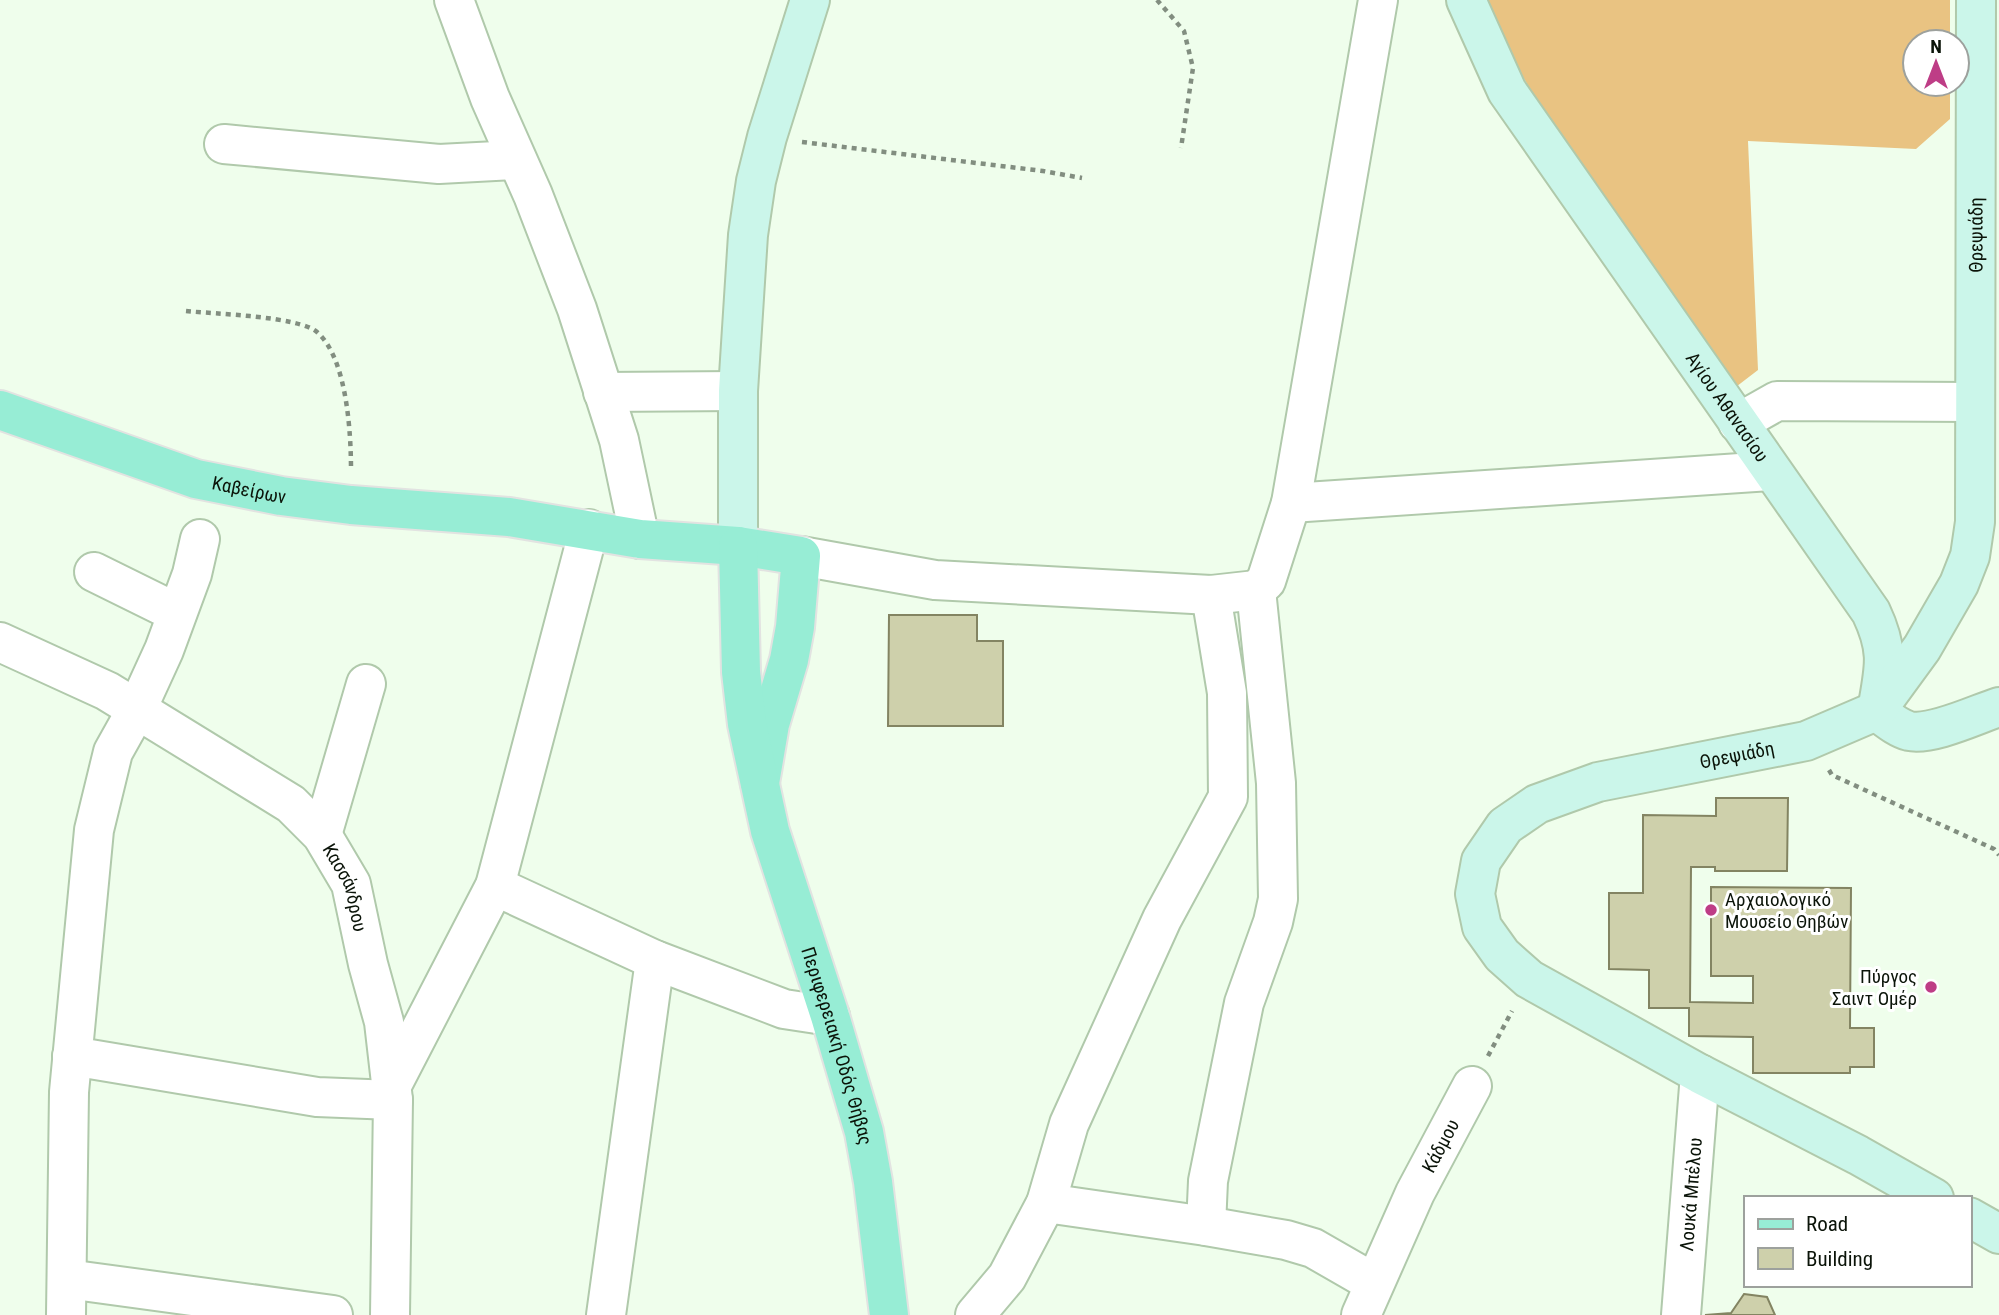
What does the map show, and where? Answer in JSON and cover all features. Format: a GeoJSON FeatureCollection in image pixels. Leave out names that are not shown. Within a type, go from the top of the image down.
{"type":"FeatureCollection","features":[{"type":"Feature","properties":{"kind":"main road"},"geometry":{"type":"LineString","coordinates":[[737,546],[737,391],[748,235],[756,181],[767,137],[810,0]]}},
{"type":"Feature","properties":{"kind":"main road","name":"Αγίου Αθανασίου"},"geometry":{"type":"LineString","coordinates":[[1466,0],[1507,91],[1871,612],[1882,635],[1885,656],[1877,711]]}},
{"type":"Feature","properties":{"kind":"main road","name":"Θρεψιάδη"},"geometry":{"type":"LineString","coordinates":[[1930,1196],[1858,1155],[1700,1074],[1530,979],[1502,955],[1482,927],[1475,894],[1481,862],[1505,826],[1537,804],[1598,782],[1806,741],[1877,711],[1922,648],[1959,584],[1970,556],[1975,523],[1976,0]]}},
{"type":"Feature","properties":{"kind":"main road","name":"Καβείρων"},"geometry":{"type":"LineString","coordinates":[[0,410],[196,479],[281,496],[351,505],[509,517],[640,539],[737,546],[802,556]]}},
{"type":"Feature","properties":{"kind":"main road","name":"Περιφερειακή Οδός Θήβας"},"geometry":{"type":"LineString","coordinates":[[737,546],[741,672],[747,724],[770,831],[830,1016],[864,1132],[873,1182],[889,1315]]}},
{"type":"Feature","properties":{"kind":"main road","name":"Περιφερειακή Οδός Θήβας"},"geometry":{"type":"LineString","coordinates":[[760,783],[770,724],[789,660],[795,628],[802,556]]}},
{"type":"Feature","properties":{"kind":"main road"},"geometry":{"type":"LineString","coordinates":[[1871,612],[1899,622],[1920,619],[1943,610]]}},
{"type":"Feature","properties":{"kind":"main road"},"geometry":{"type":"LineString","coordinates":[[1877,711],[1911,731],[1932,730],[1999,707]]}},
{"type":"Feature","properties":{"kind":"main road"},"geometry":{"type":"LineString","coordinates":[[1971,1218],[1999,1234]]}},
{"type":"Feature","properties":{"kind":"street"},"geometry":{"type":"LineString","coordinates":[[454,0],[490,98],[533,195],[577,309],[619,440],[640,539]]}},
{"type":"Feature","properties":{"kind":"street"},"geometry":{"type":"LineString","coordinates":[[802,556],[935,580],[1211,595],[1256,590],[1266,581],[1291,503],[1378,0]]}},
{"type":"Feature","properties":{"kind":"street"},"geometry":{"type":"LineString","coordinates":[[224,144],[439,164],[516,160]]}},
{"type":"Feature","properties":{"kind":"street"},"geometry":{"type":"LineString","coordinates":[[603,392],[737,391]]}},
{"type":"Feature","properties":{"kind":"street"},"geometry":{"type":"LineString","coordinates":[[1738,423],[1777,401],[1974,402]]}},
{"type":"Feature","properties":{"kind":"street"},"geometry":{"type":"LineString","coordinates":[[1291,503],[1770,471]]}},
{"type":"Feature","properties":{"kind":"street"},"geometry":{"type":"LineString","coordinates":[[72,1056],[317,1097],[393,1093],[495,886],[589,530]]}},
{"type":"Feature","properties":{"kind":"street"},"geometry":{"type":"LineString","coordinates":[[200,539],[192,574],[177,614],[137,709],[113,752],[94,830],[69,1092],[66,1297],[333,1315]]}},
{"type":"Feature","properties":{"kind":"street"},"geometry":{"type":"LineString","coordinates":[[94,572],[177,614]]}},
{"type":"Feature","properties":{"kind":"street"},"geometry":{"type":"LineString","coordinates":[[1206,1226],[1208,1181],[1244,1003],[1273,922],[1278,899],[1276,783],[1256,590]]}},
{"type":"Feature","properties":{"kind":"street"},"geometry":{"type":"LineString","coordinates":[[975,1315],[1007,1277],[1046,1203],[1069,1124],[1162,919],[1228,797],[1227,693],[1211,595]]}},
{"type":"Feature","properties":{"kind":"street","name":"Κασσάνδρου"},"geometry":{"type":"LineString","coordinates":[[0,642],[107,691],[291,804],[323,835],[351,884],[384,1022],[393,1093],[390,1315]]}},
{"type":"Feature","properties":{"kind":"street"},"geometry":{"type":"LineString","coordinates":[[323,835],[335,785],[366,684]]}},
{"type":"Feature","properties":{"kind":"street"},"geometry":{"type":"LineString","coordinates":[[495,886],[655,960],[784,1009],[830,1016]]}},
{"type":"Feature","properties":{"kind":"street"},"geometry":{"type":"LineString","coordinates":[[606,1315],[655,960]]}},
{"type":"Feature","properties":{"kind":"street","name":"Λουκά Μπέλου"},"geometry":{"type":"LineString","coordinates":[[1681,1315],[1700,1074]]}},
{"type":"Feature","properties":{"kind":"street","name":"Κάδμου"},"geometry":{"type":"LineString","coordinates":[[1367,1299],[1415,1193],[1472,1086]]}},
{"type":"Feature","properties":{"kind":"street"},"geometry":{"type":"LineString","coordinates":[[1046,1203],[1206,1226],[1286,1240],[1313,1248],[1367,1299]]}},
{"type":"Feature","properties":{"kind":"path"},"geometry":{"type":"LineString","coordinates":[[1157,0],[1184,31],[1194,68],[1181,148]]}},
{"type":"Feature","properties":{"kind":"path"},"geometry":{"type":"LineString","coordinates":[[767,137],[1082,178]]}},
{"type":"Feature","properties":{"kind":"path"},"geometry":{"type":"LineString","coordinates":[[186,311],[297,323],[317,332],[332,352],[343,384],[351,431],[351,505]]}},
{"type":"Feature","properties":{"kind":"path"},"geometry":{"type":"LineString","coordinates":[[1806,741],[1832,775],[1994,849],[1999,855]]}},
{"type":"Feature","properties":{"kind":"path"},"geometry":{"type":"LineString","coordinates":[[1472,1086],[1530,979]]}},
{"type":"Feature","properties":{"kind":"shaded area"},"geometry":{"type":"Polygon","coordinates":[[[1483,0],[1950,0],[1950,28],[1901,28],[1901,98],[1950,98],[1950,119],[1916,149],[1748,141],[1758,370],[1728,393],[1578,174],[1491,20],[1483,0]]]}},
{"type":"Feature","properties":{"kind":"building"},"geometry":{"type":"Polygon","coordinates":[[[889,615],[977,615],[977,641],[1003,641],[1003,726],[888,726],[889,615]]]}},
{"type":"Feature","properties":{"kind":"building"},"geometry":{"type":"Polygon","coordinates":[[[1716,798],[1788,798],[1787,871],[1715,871],[1715,867],[1691,867],[1690,1002],[1753,1003],[1753,976],[1711,976],[1711,887],[1851,888],[1850,1028],[1874,1028],[1874,1067],[1850,1067],[1850,1073],[1753,1073],[1753,1037],[1689,1036],[1689,1008],[1649,1008],[1649,970],[1609,969],[1609,893],[1643,893],[1643,815],[1716,816],[1716,798]]]}},
{"type":"Feature","properties":{"kind":"building"},"geometry":{"type":"Polygon","coordinates":[[[1744,1294],[1767,1297],[1775,1315],[1705,1315],[1731,1313],[1744,1294]]]}},
{"type":"Feature","properties":{"kind":"place","name":"Αρχαιολογικό Μουσείο Θηβών"},"geometry":{"type":"Point","coordinates":[1711,910]}},
{"type":"Feature","properties":{"kind":"place","name":"Πύργος Σαιντ Ομέρ"},"geometry":{"type":"Point","coordinates":[1931,987]}}]}
